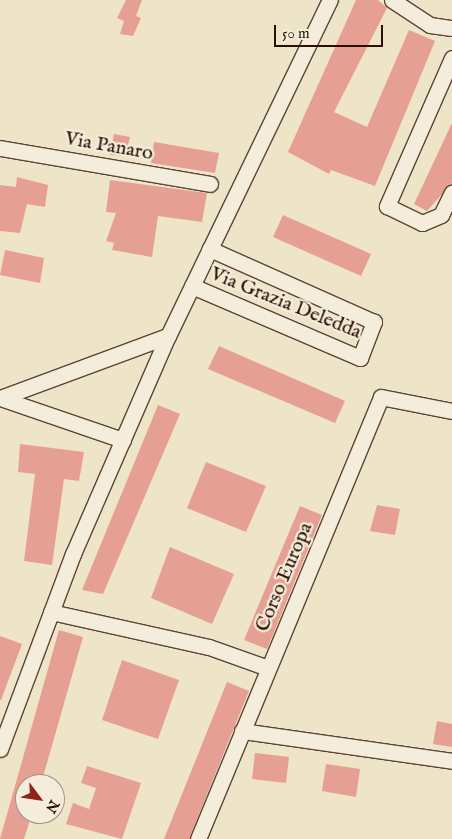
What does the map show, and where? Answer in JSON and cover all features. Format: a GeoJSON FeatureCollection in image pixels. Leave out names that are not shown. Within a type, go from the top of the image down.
{"type":"FeatureCollection","features":[{"type":"Feature","properties":{"kind":"street","name":"Via Grazia Deledda"},"geometry":{"type":"LineString","coordinates":[[0,749],[51,612],[168,336],[330,0]]}},
{"type":"Feature","properties":{"kind":"street"},"geometry":{"type":"LineString","coordinates":[[392,0],[430,25],[452,28]]}},
{"type":"Feature","properties":{"kind":"street"},"geometry":{"type":"LineString","coordinates":[[452,58],[387,206],[422,223],[441,215],[452,192]]}},
{"type":"Feature","properties":{"kind":"street","name":"Via Panaro"},"geometry":{"type":"LineString","coordinates":[[0,148],[210,184]]}},
{"type":"Feature","properties":{"kind":"street","name":"Via Grazia Deledda"},"geometry":{"type":"LineString","coordinates":[[192,286],[360,358],[374,322],[210,249]]}},
{"type":"Feature","properties":{"kind":"street"},"geometry":{"type":"LineString","coordinates":[[0,398],[168,336]]}},
{"type":"Feature","properties":{"kind":"street","name":"Corso Europa"},"geometry":{"type":"LineString","coordinates":[[198,839],[381,397],[452,411]]}},
{"type":"Feature","properties":{"kind":"street"},"geometry":{"type":"LineString","coordinates":[[0,398],[123,440]]}},
{"type":"Feature","properties":{"kind":"street"},"geometry":{"type":"LineString","coordinates":[[51,612],[208,647],[268,668]]}},
{"type":"Feature","properties":{"kind":"street"},"geometry":{"type":"LineString","coordinates":[[242,731],[452,761]]}},
{"type":"Feature","properties":{"kind":"building"},"geometry":{"type":"Polygon","coordinates":[[[126,0],[142,0],[136,16],[141,18],[133,36],[120,34],[124,21],[117,18],[126,0]]]}},
{"type":"Feature","properties":{"kind":"building"},"geometry":{"type":"Polygon","coordinates":[[[356,0],[378,0],[387,8],[334,112],[367,127],[409,30],[435,41],[375,186],[331,170],[329,174],[288,152],[356,0]]]}},
{"type":"Feature","properties":{"kind":"building"},"geometry":{"type":"Polygon","coordinates":[[[452,123],[452,183],[427,211],[414,204],[452,123]]]}},
{"type":"Feature","properties":{"kind":"building"},"geometry":{"type":"Polygon","coordinates":[[[114,134],[130,137],[125,156],[110,155],[114,134]]]}},
{"type":"Feature","properties":{"kind":"building"},"geometry":{"type":"Polygon","coordinates":[[[154,142],[219,153],[215,173],[151,163],[154,142]]]}},
{"type":"Feature","properties":{"kind":"building"},"geometry":{"type":"Polygon","coordinates":[[[17,177],[48,185],[45,207],[27,204],[20,233],[0,231],[0,185],[16,187],[17,177]]]}},
{"type":"Feature","properties":{"kind":"building"},"geometry":{"type":"Polygon","coordinates":[[[110,180],[207,193],[202,222],[158,216],[152,257],[112,250],[114,243],[106,241],[116,213],[106,212],[110,180]]]}},
{"type":"Feature","properties":{"kind":"building"},"geometry":{"type":"Polygon","coordinates":[[[283,215],[371,254],[361,276],[273,237],[283,215]]]}},
{"type":"Feature","properties":{"kind":"building"},"geometry":{"type":"Polygon","coordinates":[[[5,250],[44,258],[40,283],[0,275],[5,250]]]}},
{"type":"Feature","properties":{"kind":"building"},"geometry":{"type":"Polygon","coordinates":[[[219,346],[345,401],[335,423],[208,369],[219,346]]]}},
{"type":"Feature","properties":{"kind":"building"},"geometry":{"type":"Polygon","coordinates":[[[158,405],[180,414],[103,594],[82,590],[158,405]]]}},
{"type":"Feature","properties":{"kind":"building"},"geometry":{"type":"Polygon","coordinates":[[[20,444],[84,452],[79,481],[64,479],[52,565],[24,561],[35,474],[18,472],[20,444]]]}},
{"type":"Feature","properties":{"kind":"building"},"geometry":{"type":"Polygon","coordinates":[[[206,462],[266,486],[246,532],[187,508],[206,462]]]}},
{"type":"Feature","properties":{"kind":"building"},"geometry":{"type":"Polygon","coordinates":[[[377,505],[400,509],[395,535],[370,531],[377,505]]]}},
{"type":"Feature","properties":{"kind":"building"},"geometry":{"type":"Polygon","coordinates":[[[300,506],[322,515],[267,649],[244,640],[300,506]]]}},
{"type":"Feature","properties":{"kind":"building"},"geometry":{"type":"Polygon","coordinates":[[[170,547],[234,574],[212,624],[151,598],[170,547]]]}},
{"type":"Feature","properties":{"kind":"building"},"geometry":{"type":"Polygon","coordinates":[[[59,630],[83,637],[44,774],[18,774],[59,630]]]}},
{"type":"Feature","properties":{"kind":"building"},"geometry":{"type":"Polygon","coordinates":[[[0,636],[22,644],[1,700],[0,700],[0,636]]]}},
{"type":"Feature","properties":{"kind":"building"},"geometry":{"type":"Polygon","coordinates":[[[122,660],[179,680],[158,739],[102,720],[122,660]]]}},
{"type":"Feature","properties":{"kind":"building"},"geometry":{"type":"Polygon","coordinates":[[[227,682],[249,691],[189,839],[164,839],[227,682]]]}},
{"type":"Feature","properties":{"kind":"building"},"geometry":{"type":"Polygon","coordinates":[[[437,721],[452,724],[452,747],[433,744],[437,721]]]}},
{"type":"Feature","properties":{"kind":"building"},"geometry":{"type":"Polygon","coordinates":[[[255,753],[289,757],[286,783],[252,779],[255,753]]]}},
{"type":"Feature","properties":{"kind":"building"},"geometry":{"type":"Polygon","coordinates":[[[326,764],[360,769],[356,797],[322,791],[326,764]]]}},
{"type":"Feature","properties":{"kind":"building"},"geometry":{"type":"Polygon","coordinates":[[[87,766],[141,783],[122,839],[66,824],[73,803],[89,809],[96,788],[81,783],[87,766]]]}},
{"type":"Feature","properties":{"kind":"building"},"geometry":{"type":"Polygon","coordinates":[[[15,786],[15,824],[29,824],[24,839],[0,839],[15,786]]]}}]}
